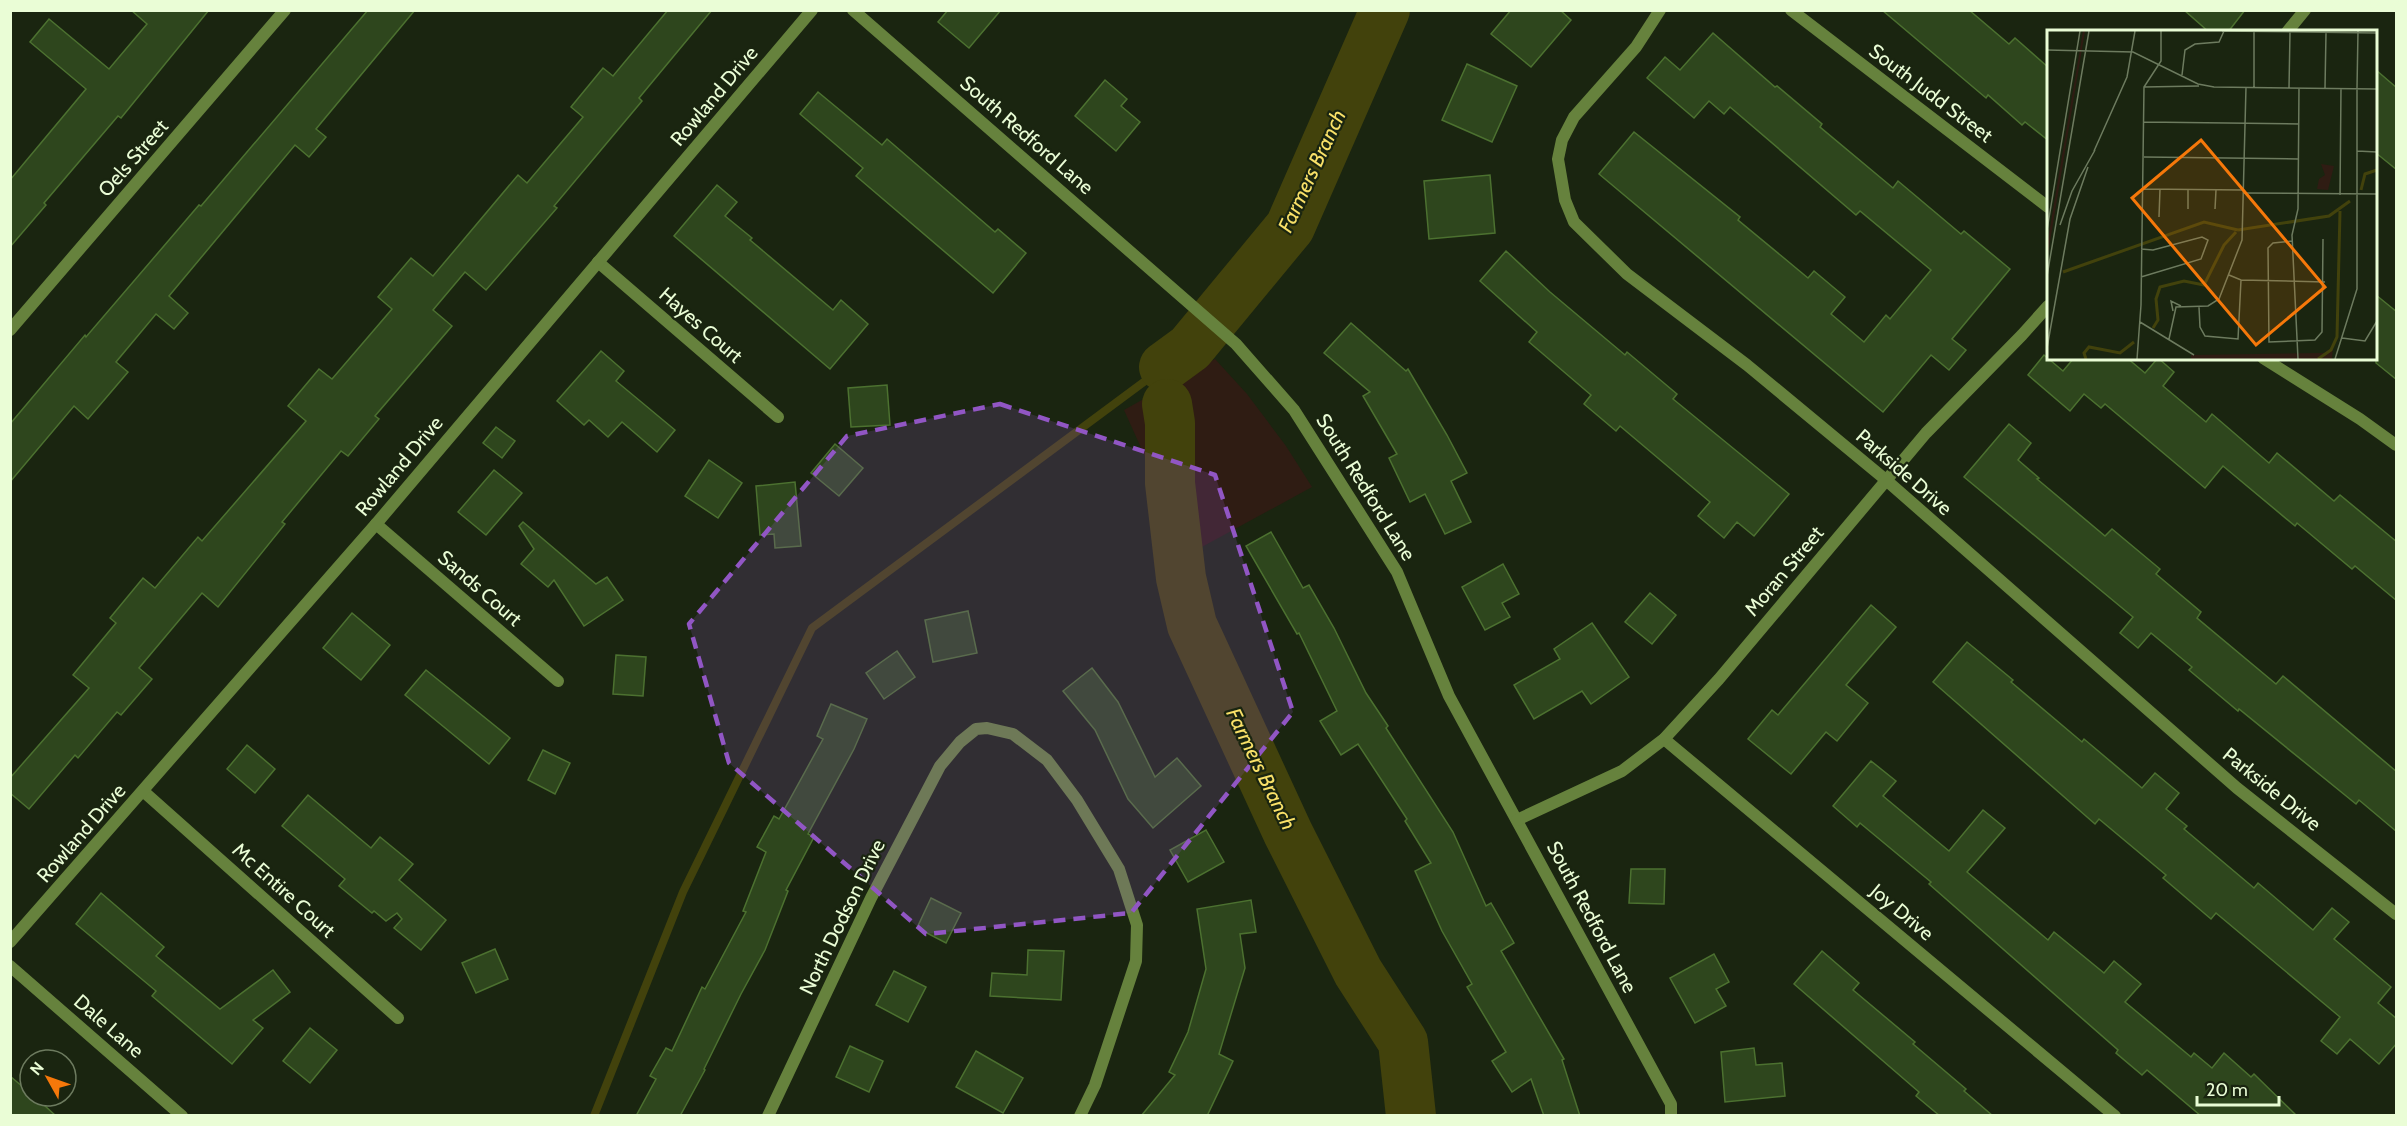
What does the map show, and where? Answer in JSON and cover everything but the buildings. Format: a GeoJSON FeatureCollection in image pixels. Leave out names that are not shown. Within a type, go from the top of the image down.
{"type":"FeatureCollection","features":[{"type":"Feature","properties":{"kind":"street","name":"Oels Street"},"geometry":{"type":"LineString","coordinates":[[10,330],[285,10]]}},
{"type":"Feature","properties":{"kind":"street","name":"Rowland Drive"},"geometry":{"type":"LineString","coordinates":[[10,942],[376,524],[812,10]]}},
{"type":"Feature","properties":{"kind":"street","name":"Parkside Drive"},"geometry":{"type":"LineString","coordinates":[[1660,10],[1636,47],[1574,117],[1562,140],[1558,159],[1565,200],[1574,222],[1628,274],[1747,365],[1886,480],[2236,788],[2397,914]]}},
{"type":"Feature","properties":{"kind":"street","name":"South Judd Street"},"geometry":{"type":"LineString","coordinates":[[1791,10],[2047,205]]}},
{"type":"Feature","properties":{"kind":"street"},"geometry":{"type":"LineString","coordinates":[[2289,30],[2305,10]]}},
{"type":"Feature","properties":{"kind":"street","name":"South Redford Lane"},"geometry":{"type":"LineString","coordinates":[[859,12],[1236,344],[1294,410],[1397,572],[1449,696],[1671,1104],[1671,1116]]}},
{"type":"Feature","properties":{"kind":"street","name":"Hayes Court"},"geometry":{"type":"LineString","coordinates":[[598,262],[778,417]]}},
{"type":"Feature","properties":{"kind":"street","name":"Moran Street"},"geometry":{"type":"LineString","coordinates":[[1517,820],[1622,771],[1664,739],[1719,679],[1926,432],[2047,308]]}},
{"type":"Feature","properties":{"kind":"street"},"geometry":{"type":"LineString","coordinates":[[2266,360],[2360,419],[2397,446]]}},
{"type":"Feature","properties":{"kind":"street","name":"Sands Court"},"geometry":{"type":"LineString","coordinates":[[376,524],[558,681]]}},
{"type":"Feature","properties":{"kind":"street","name":"North Dodson Drive"},"geometry":{"type":"LineString","coordinates":[[768,1116],[871,898],[940,766],[960,742],[976,729],[987,728],[1013,734],[1047,760],[1077,800],[1119,868],[1137,926],[1136,962],[1095,1085],[1080,1116]]}},
{"type":"Feature","properties":{"kind":"street","name":"Joy Drive"},"geometry":{"type":"LineString","coordinates":[[1664,739],[2115,1116]]}},
{"type":"Feature","properties":{"kind":"street","name":"Mc Entire Court"},"geometry":{"type":"LineString","coordinates":[[143,791],[398,1018]]}},
{"type":"Feature","properties":{"kind":"street","name":"Dale Lane"},"geometry":{"type":"LineString","coordinates":[[10,966],[182,1116]]}},
{"type":"Feature","properties":{"kind":"highlighted area"},"geometry":{"type":"Polygon","coordinates":[[[1000,404],[1215,475],[1293,712],[1131,913],[926,934],[729,763],[689,624],[847,436],[1000,404]]]}},
{"type":"Feature","properties":{"kind":"shaded area"},"geometry":{"type":"Polygon","coordinates":[[[1215,359],[1247,394],[1286,446],[1312,487],[1189,554],[1124,410],[1215,359]]]}},
{"type":"Feature","properties":{"kind":"waterway","name":"Farmers Branch"},"geometry":{"type":"LineString","coordinates":[[1164,367],[1190,348],[1290,227],[1385,10]]}},
{"type":"Feature","properties":{"kind":"waterway"},"geometry":{"type":"LineString","coordinates":[[1164,367],[1165,390]]}},
{"type":"Feature","properties":{"kind":"waterway"},"geometry":{"type":"LineString","coordinates":[[594,1116],[683,892],[812,628],[1164,367]]}},
{"type":"Feature","properties":{"kind":"waterway","name":"Farmers Branch"},"geometry":{"type":"LineString","coordinates":[[1167,404],[1170,423],[1170,483],[1181,578],[1192,625],[1288,833],[1358,972],[1403,1042],[1411,1116]]}}]}
